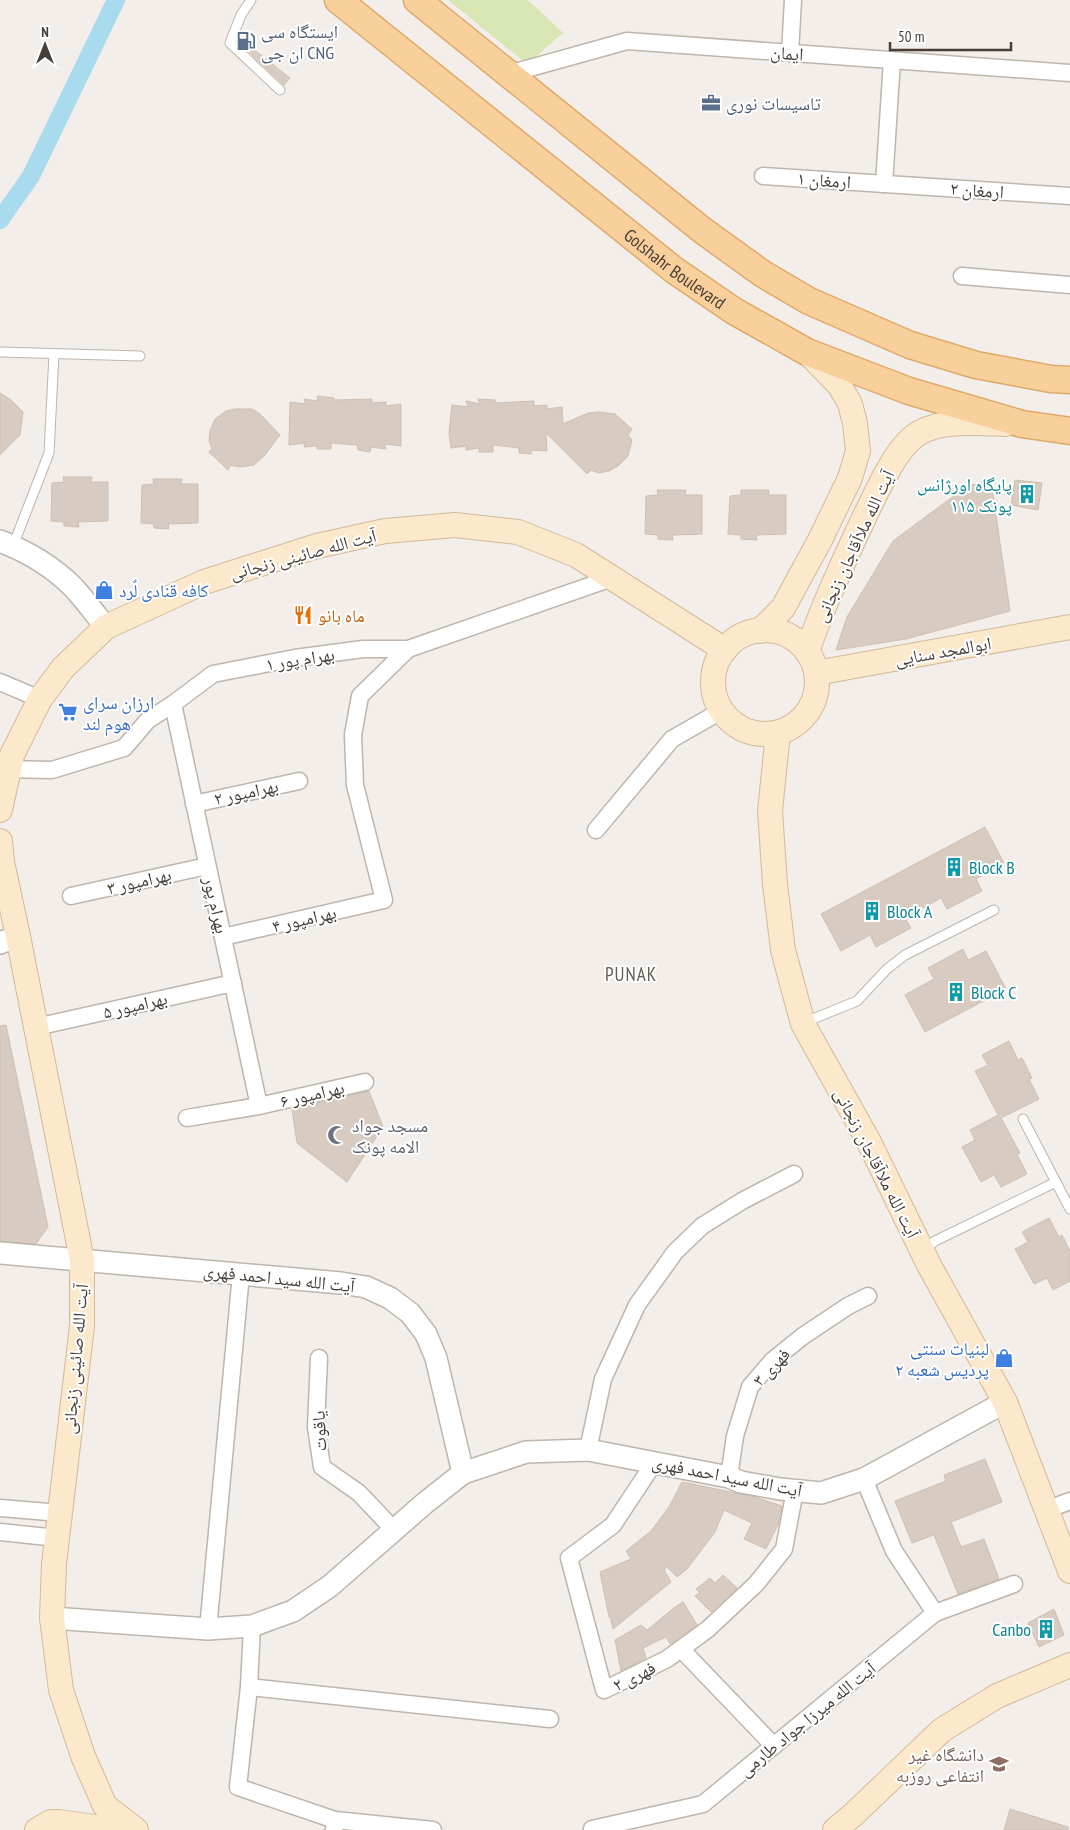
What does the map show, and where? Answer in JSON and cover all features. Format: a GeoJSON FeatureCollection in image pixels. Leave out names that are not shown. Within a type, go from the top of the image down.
{"type":"FeatureCollection","features":[{"type":"Feature","properties":{"kind":"main road","name":"Golshahr Boulevard"},"geometry":{"type":"LineString","coordinates":[[338,0],[674,270],[734,311],[807,352],[909,391],[1022,424],[1070,430]]}},
{"type":"Feature","properties":{"kind":"main road"},"geometry":{"type":"LineString","coordinates":[[417,0],[702,230],[763,274],[809,301],[910,345],[976,365],[1070,380]]}},
{"type":"Feature","properties":{"kind":"main road","name":"آیت الله ملاآقاجان زنجانی"},"geometry":{"type":"LineString","coordinates":[[760,631],[783,608],[820,540],[850,478],[858,451],[855,423],[850,404],[840,386],[807,352]]}},
{"type":"Feature","properties":{"kind":"main road","name":"آیت الله ملاآقاجان زنجانی"},"geometry":{"type":"LineString","coordinates":[[812,663],[817,623],[883,479],[914,436],[938,426],[966,423],[1022,424]]}},
{"type":"Feature","properties":{"kind":"main road","name":"آیت الله صائینی زنجانی"},"geometry":{"type":"LineString","coordinates":[[0,810],[4,770],[40,699],[63,668],[106,626],[204,582],[317,546],[385,531],[455,525],[518,532],[576,555],[725,650]]}},
{"type":"Feature","properties":{"kind":"main road","name":"ابوالمجد سنایی"},"geometry":{"type":"LineString","coordinates":[[812,663],[1070,627]]}},
{"type":"Feature","properties":{"kind":"main road"},"geometry":{"type":"LineString","coordinates":[[760,631],[773,631],[786,635],[798,642],[812,663],[817,686],[809,710],[801,720],[790,728],[778,733],[756,734],[736,726],[721,711],[715,699],[713,680],[718,660],[735,640],[746,634],[760,631]]}},
{"type":"Feature","properties":{"kind":"main road","name":"آیت الله ملاآقاجان زنجانی"},"geometry":{"type":"LineString","coordinates":[[778,733],[770,811],[775,884],[782,950],[803,1024],[868,1140],[922,1251],[1005,1402],[1070,1571]]}},
{"type":"Feature","properties":{"kind":"main road","name":"آیت الله صائینی زنجانی"},"geometry":{"type":"LineString","coordinates":[[0,841],[9,940],[36,1027],[82,1260],[82,1326],[54,1564],[52,1618],[61,1690],[83,1756],[105,1806],[136,1830]]}},
{"type":"Feature","properties":{"kind":"main road"},"geometry":{"type":"LineString","coordinates":[[835,1830],[942,1730],[997,1696],[1070,1665]]}},
{"type":"Feature","properties":{"kind":"main road"},"geometry":{"type":"LineString","coordinates":[[68,1822],[105,1806]]}},
{"type":"Feature","properties":{"kind":"main road"},"geometry":{"type":"LineString","coordinates":[[37,1830],[51,1822],[68,1822],[116,1830]]}},
{"type":"Feature","properties":{"kind":"street"},"geometry":{"type":"LineString","coordinates":[[790,53],[793,0]]}},
{"type":"Feature","properties":{"kind":"street","name":"ایمان"},"geometry":{"type":"LineString","coordinates":[[508,74],[626,41],[1070,73]]}},
{"type":"Feature","properties":{"kind":"street"},"geometry":{"type":"LineString","coordinates":[[884,184],[892,60]]}},
{"type":"Feature","properties":{"kind":"street","name":"ارمغان ۱"},"geometry":{"type":"LineString","coordinates":[[764,176],[884,184]]}},
{"type":"Feature","properties":{"kind":"street","name":"ارمغان ۲"},"geometry":{"type":"LineString","coordinates":[[884,184],[1070,196]]}},
{"type":"Feature","properties":{"kind":"street"},"geometry":{"type":"LineString","coordinates":[[962,276],[1070,285]]}},
{"type":"Feature","properties":{"kind":"street"},"geometry":{"type":"LineString","coordinates":[[6,543],[41,561],[72,586],[106,626]]}},
{"type":"Feature","properties":{"kind":"street","name":"بهرام پور ۱"},"geometry":{"type":"LineString","coordinates":[[4,770],[52,770],[124,748],[148,720],[214,674],[294,658],[363,649],[408,649],[612,578]]}},
{"type":"Feature","properties":{"kind":"street","name":"بهرامپور ۴"},"geometry":{"type":"LineString","coordinates":[[223,937],[384,900],[355,785],[353,735],[360,696],[408,649]]}},
{"type":"Feature","properties":{"kind":"street"},"geometry":{"type":"LineString","coordinates":[[0,682],[40,699]]}},
{"type":"Feature","properties":{"kind":"street","name":"بهرام پور"},"geometry":{"type":"LineString","coordinates":[[172,704],[259,1106]]}},
{"type":"Feature","properties":{"kind":"street"},"geometry":{"type":"LineString","coordinates":[[596,830],[672,740],[721,711]]}},
{"type":"Feature","properties":{"kind":"street","name":"بهرامپور ۲"},"geometry":{"type":"LineString","coordinates":[[194,804],[299,781]]}},
{"type":"Feature","properties":{"kind":"street","name":"بهرامپور ۳"},"geometry":{"type":"LineString","coordinates":[[71,896],[207,866]]}},
{"type":"Feature","properties":{"kind":"street","name":"بهرامپور ۵"},"geometry":{"type":"LineString","coordinates":[[36,1027],[233,983]]}},
{"type":"Feature","properties":{"kind":"street","name":"بهرامپور ۶"},"geometry":{"type":"LineString","coordinates":[[187,1118],[259,1106],[364,1082]]}},
{"type":"Feature","properties":{"kind":"street"},"geometry":{"type":"LineString","coordinates":[[588,1450],[603,1379],[637,1305],[675,1252],[702,1226],[742,1201],[794,1174]]}},
{"type":"Feature","properties":{"kind":"street","name":"آیت الله سید احمد فهری"},"geometry":{"type":"LineString","coordinates":[[0,1254],[341,1282],[366,1287],[390,1298],[410,1314],[426,1334],[436,1358],[463,1474]]}},
{"type":"Feature","properties":{"kind":"street"},"geometry":{"type":"LineString","coordinates":[[208,1630],[241,1274]]}},
{"type":"Feature","properties":{"kind":"street","name":"فهری ۳"},"geometry":{"type":"LineString","coordinates":[[728,1477],[735,1436],[750,1387],[772,1361],[803,1336],[848,1306],[868,1296]]}},
{"type":"Feature","properties":{"kind":"street","name":"یاقوت"},"geometry":{"type":"LineString","coordinates":[[320,1358],[316,1427],[322,1467],[359,1493],[394,1530]]}},
{"type":"Feature","properties":{"kind":"street","name":"آیت الله سید احمد فهری"},"geometry":{"type":"LineString","coordinates":[[52,1618],[208,1630],[252,1626],[294,1611],[330,1586],[394,1530],[463,1474],[526,1452],[588,1450],[728,1477],[741,1482],[821,1493],[864,1479],[1005,1402]]}},
{"type":"Feature","properties":{"kind":"street","name":"فهری ۲"},"geometry":{"type":"LineString","coordinates":[[648,1472],[614,1525],[569,1558],[604,1690],[668,1659],[708,1629],[756,1584],[784,1548],[795,1490]]}},
{"type":"Feature","properties":{"kind":"street"},"geometry":{"type":"LineString","coordinates":[[864,1479],[894,1552],[935,1613]]}},
{"type":"Feature","properties":{"kind":"street"},"geometry":{"type":"LineString","coordinates":[[1046,1510],[1070,1501]]}},
{"type":"Feature","properties":{"kind":"street"},"geometry":{"type":"LineString","coordinates":[[0,1508],[60,1513]]}},
{"type":"Feature","properties":{"kind":"street"},"geometry":{"type":"LineString","coordinates":[[0,1532],[58,1538]]}},
{"type":"Feature","properties":{"kind":"street","name":"آیت الله میرزا جواد طارمی"},"geometry":{"type":"LineString","coordinates":[[592,1830],[592,1828],[703,1804],[935,1613],[1014,1584]]}},
{"type":"Feature","properties":{"kind":"street"},"geometry":{"type":"LineString","coordinates":[[252,1626],[249,1687],[238,1787],[334,1825],[433,1830]]}},
{"type":"Feature","properties":{"kind":"street"},"geometry":{"type":"LineString","coordinates":[[681,1649],[774,1746]]}},
{"type":"Feature","properties":{"kind":"street"},"geometry":{"type":"LineString","coordinates":[[249,1687],[550,1719]]}},
{"type":"Feature","properties":{"kind":"lane"},"geometry":{"type":"LineString","coordinates":[[251,0],[242,15],[230,43],[280,90]]}},
{"type":"Feature","properties":{"kind":"lane"},"geometry":{"type":"LineString","coordinates":[[0,352],[140,356]]}},
{"type":"Feature","properties":{"kind":"lane"},"geometry":{"type":"LineString","coordinates":[[6,543],[49,453],[54,354]]}},
{"type":"Feature","properties":{"kind":"lane"},"geometry":{"type":"LineString","coordinates":[[803,1024],[858,1001],[904,955],[994,910]]}},
{"type":"Feature","properties":{"kind":"lane"},"geometry":{"type":"LineString","coordinates":[[1023,1119],[1070,1209]]}},
{"type":"Feature","properties":{"kind":"lane"},"geometry":{"type":"LineString","coordinates":[[922,1251],[935,1241],[1056,1182]]}},
{"type":"Feature","properties":{"kind":"green space"},"geometry":{"type":"Polygon","coordinates":[[[448,0],[528,0],[563,33],[527,64],[448,0]]]}},
{"type":"Feature","properties":{"kind":"building"},"geometry":{"type":"Polygon","coordinates":[[[251,47],[290,78],[284,85],[248,51],[251,47]]]}},
{"type":"Feature","properties":{"kind":"building"},"geometry":{"type":"Polygon","coordinates":[[[0,393],[11,400],[23,412],[20,435],[0,455],[0,393]]]}},
{"type":"Feature","properties":{"kind":"building"},"geometry":{"type":"Polygon","coordinates":[[[317,396],[334,398],[334,400],[372,399],[372,403],[386,402],[386,406],[401,404],[401,446],[385,444],[386,449],[371,447],[370,452],[358,450],[357,445],[331,443],[331,449],[317,449],[317,446],[304,447],[305,443],[289,445],[290,402],[306,404],[304,399],[318,401],[317,396]]]}},
{"type":"Feature","properties":{"kind":"building"},"geometry":{"type":"Polygon","coordinates":[[[478,399],[495,400],[496,403],[534,401],[534,406],[547,405],[547,409],[562,407],[563,424],[588,413],[615,414],[632,429],[628,435],[632,440],[628,456],[618,466],[609,471],[598,473],[591,470],[587,474],[546,433],[547,451],[532,450],[531,454],[519,453],[519,448],[493,445],[493,452],[479,452],[479,448],[466,450],[466,446],[451,448],[449,433],[452,405],[468,407],[466,401],[480,404],[478,399]]]}},
{"type":"Feature","properties":{"kind":"building"},"geometry":{"type":"Polygon","coordinates":[[[252,409],[260,414],[280,435],[264,456],[254,465],[240,467],[230,465],[228,470],[209,452],[212,449],[209,441],[210,431],[215,419],[226,411],[252,409]]]}},
{"type":"Feature","properties":{"kind":"building"},"geometry":{"type":"Polygon","coordinates":[[[63,477],[92,477],[91,482],[108,482],[108,521],[78,522],[79,527],[64,526],[64,522],[51,521],[52,483],[64,482],[63,477]]]}},
{"type":"Feature","properties":{"kind":"building"},"geometry":{"type":"Polygon","coordinates":[[[153,479],[182,479],[181,484],[198,484],[198,523],[168,524],[169,529],[154,528],[154,524],[141,523],[142,485],[154,484],[153,479]]]}},
{"type":"Feature","properties":{"kind":"building","name":"پایگاه اورژانس ۱۱۵ پونک"},"geometry":{"type":"Polygon","coordinates":[[[1015,480],[1042,483],[1038,510],[1011,505],[1015,480]]]}},
{"type":"Feature","properties":{"kind":"building"},"geometry":{"type":"Polygon","coordinates":[[[991,481],[1010,611],[906,639],[836,650],[847,617],[893,541],[967,486],[991,481]]]}},
{"type":"Feature","properties":{"kind":"building"},"geometry":{"type":"Polygon","coordinates":[[[657,490],[686,490],[685,495],[702,495],[702,534],[672,535],[673,540],[658,539],[658,535],[645,534],[646,496],[658,495],[657,490]]]}},
{"type":"Feature","properties":{"kind":"building"},"geometry":{"type":"Polygon","coordinates":[[[741,490],[769,490],[768,495],[786,495],[786,534],[756,535],[757,540],[741,539],[741,535],[728,534],[730,496],[741,495],[741,490]]]}},
{"type":"Feature","properties":{"kind":"building"},"geometry":{"type":"Polygon","coordinates":[[[985,827],[1004,863],[976,879],[982,891],[947,909],[941,898],[905,918],[911,928],[876,947],[870,935],[841,951],[821,914],[985,827]]]}},
{"type":"Feature","properties":{"kind":"building","name":"Block C"},"geometry":{"type":"Polygon","coordinates":[[[963,949],[968,960],[986,951],[1006,989],[925,1032],[905,995],[934,979],[928,968],[963,949]]]}},
{"type":"Feature","properties":{"kind":"building"},"geometry":{"type":"Polygon","coordinates":[[[6,1025],[48,1227],[36,1244],[0,1241],[0,1026],[6,1025]]]}},
{"type":"Feature","properties":{"kind":"building"},"geometry":{"type":"Polygon","coordinates":[[[1009,1041],[1018,1060],[1022,1058],[1032,1078],[1029,1079],[1039,1099],[1001,1118],[1020,1153],[1017,1154],[1027,1174],[1001,1187],[994,1175],[981,1182],[962,1147],[975,1140],[970,1130],[998,1115],[975,1071],[988,1065],[982,1055],[1009,1041]]]}},
{"type":"Feature","properties":{"kind":"building","name":"مسجد جواد الامه پونک"},"geometry":{"type":"Polygon","coordinates":[[[369,1091],[383,1127],[347,1182],[297,1143],[292,1109],[369,1091]]]}},
{"type":"Feature","properties":{"kind":"building"},"geometry":{"type":"Polygon","coordinates":[[[1049,1218],[1059,1237],[1062,1235],[1070,1251],[1070,1281],[1053,1290],[1047,1278],[1034,1284],[1015,1249],[1028,1242],[1022,1232],[1049,1218]]]}},
{"type":"Feature","properties":{"kind":"building"},"geometry":{"type":"Polygon","coordinates":[[[985,1459],[1002,1502],[951,1522],[961,1547],[984,1539],[999,1579],[958,1594],[934,1535],[912,1543],[895,1501],[946,1481],[944,1475],[985,1459]]]}},
{"type":"Feature","properties":{"kind":"building"},"geometry":{"type":"Polygon","coordinates":[[[682,1482],[755,1497],[782,1506],[778,1525],[766,1549],[744,1539],[752,1523],[724,1510],[715,1532],[687,1569],[677,1577],[667,1567],[664,1570],[671,1582],[613,1629],[600,1572],[631,1559],[626,1551],[651,1531],[669,1507],[682,1482]]]}},
{"type":"Feature","properties":{"kind":"building"},"geometry":{"type":"Polygon","coordinates":[[[723,1575],[737,1588],[711,1612],[695,1596],[700,1593],[696,1589],[710,1578],[715,1583],[723,1575]]]}},
{"type":"Feature","properties":{"kind":"building"},"geometry":{"type":"Polygon","coordinates":[[[683,1602],[697,1625],[670,1644],[666,1637],[643,1648],[646,1658],[621,1671],[615,1640],[641,1625],[647,1630],[683,1602]]]}},
{"type":"Feature","properties":{"kind":"building","name":"Canbo"},"geometry":{"type":"Polygon","coordinates":[[[1054,1609],[1064,1635],[1039,1647],[1028,1623],[1054,1609]]]}},
{"type":"Feature","properties":{"kind":"building"},"geometry":{"type":"Polygon","coordinates":[[[1010,1809],[1068,1827],[1068,1830],[1004,1830],[1010,1809]]]}},
{"type":"Feature","properties":{"kind":"waterway"},"geometry":{"type":"LineString","coordinates":[[0,220],[31,176],[116,0]]}},
{"type":"Feature","properties":{"kind":"place","name":"ایستگاه سی ان جی CNG"},"geometry":{"type":"Point","coordinates":[246,41]}},
{"type":"Feature","properties":{"kind":"place","name":"تاسیسات نوری"},"geometry":{"type":"Point","coordinates":[711,103]}},
{"type":"Feature","properties":{"kind":"place","name":"پایگاه اورژانس ۱۱۵ پونک"},"geometry":{"type":"Point","coordinates":[1027,494]}},
{"type":"Feature","properties":{"kind":"place","name":"کافه قنادی لٌرد"},"geometry":{"type":"Point","coordinates":[104,590]}},
{"type":"Feature","properties":{"kind":"place","name":"ماه بانو"},"geometry":{"type":"Point","coordinates":[303,615]}},
{"type":"Feature","properties":{"kind":"place","name":"ارزان سرای هوم لند"},"geometry":{"type":"Point","coordinates":[68,712]}},
{"type":"Feature","properties":{"kind":"place","name":"Block B"},"geometry":{"type":"Point","coordinates":[954,867]}},
{"type":"Feature","properties":{"kind":"place","name":"Block A"},"geometry":{"type":"Point","coordinates":[872,911]}},
{"type":"Feature","properties":{"kind":"place","name":"Block C"},"geometry":{"type":"Point","coordinates":[956,992]}},
{"type":"Feature","properties":{"kind":"place","name":"مسجد جواد الامه پونک"},"geometry":{"type":"Point","coordinates":[337,1135]}},
{"type":"Feature","properties":{"kind":"place","name":"لبنیات سنتی پردیس شعبه ۲"},"geometry":{"type":"Point","coordinates":[1004,1358]}},
{"type":"Feature","properties":{"kind":"place","name":"Canbo"},"geometry":{"type":"Point","coordinates":[1046,1629]}},
{"type":"Feature","properties":{"kind":"place","name":"دانشگاه غیر انتفاعی روزبه"},"geometry":{"type":"Point","coordinates":[999,1764]}},
{"type":"Feature","properties":{"kind":"district","name":"PUNAK"},"geometry":{"type":"Point","coordinates":[631,974]}}]}
